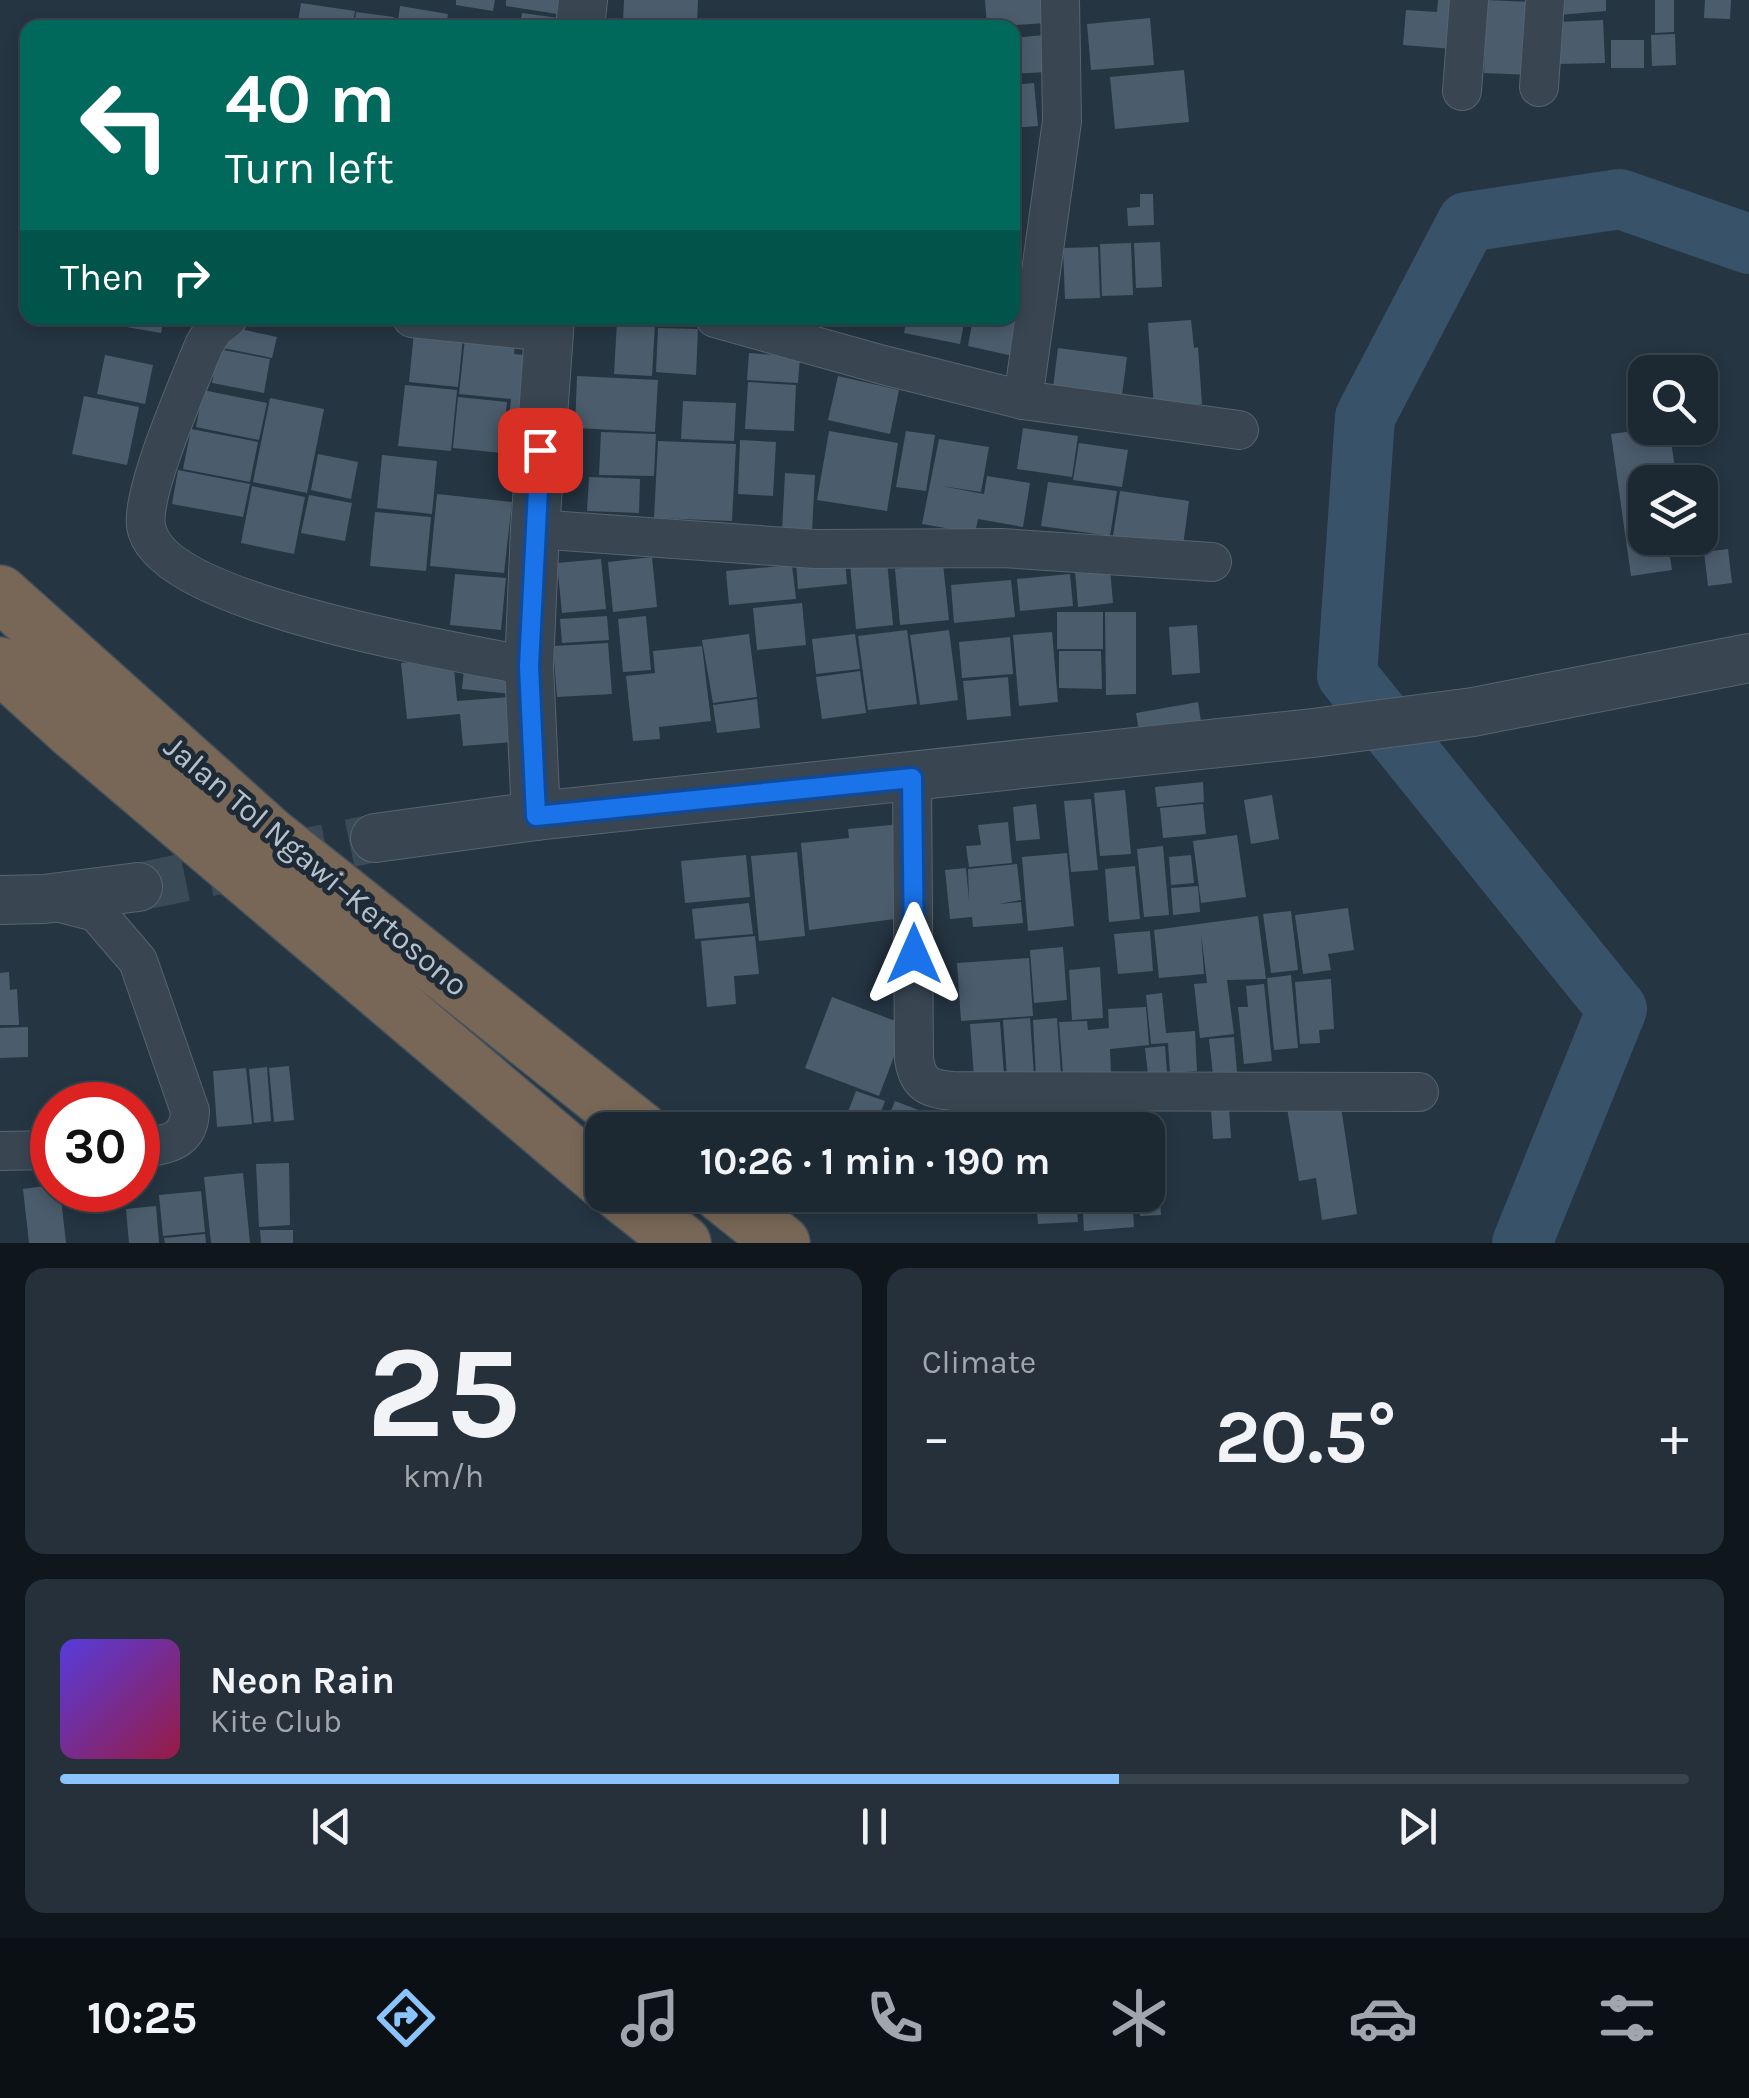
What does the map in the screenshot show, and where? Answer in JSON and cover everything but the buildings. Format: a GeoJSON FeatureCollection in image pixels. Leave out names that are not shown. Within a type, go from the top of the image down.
{"type":"FeatureCollection","features":[{"type":"Feature","properties":{"kind":"highway","name":"Jalan Tol Ngawi–Kertosono"},"geometry":{"type":"LineString","coordinates":[[0,593],[270,835],[618,1112]]}},
{"type":"Feature","properties":{"kind":"highway","name":"Jalan Tol Ngawi–Kertosono"},"geometry":{"type":"LineString","coordinates":[[0,664],[147,794],[585,1166]]}},
{"type":"Feature","properties":{"kind":"highway"},"geometry":{"type":"LineString","coordinates":[[743,1212],[782,1243]]}},
{"type":"Feature","properties":{"kind":"street"},"geometry":{"type":"LineString","coordinates":[[1024,400],[1062,121],[1060,0]]}},
{"type":"Feature","properties":{"kind":"street"},"geometry":{"type":"LineString","coordinates":[[1462,91],[1469,0]]}},
{"type":"Feature","properties":{"kind":"street"},"geometry":{"type":"LineString","coordinates":[[1539,87],[1545,0]]}},
{"type":"Feature","properties":{"kind":"street"},"geometry":{"type":"LineString","coordinates":[[219,325],[204,345],[148,496],[146,526],[154,546],[176,566],[199,578],[287,614],[529,666]]}},
{"type":"Feature","properties":{"kind":"street"},"geometry":{"type":"LineString","coordinates":[[536,816],[529,666],[549,325]]}},
{"type":"Feature","properties":{"kind":"street"},"geometry":{"type":"LineString","coordinates":[[740,325],[1024,400],[1239,430]]}},
{"type":"Feature","properties":{"kind":"street"},"geometry":{"type":"LineString","coordinates":[[535,529],[815,549],[1002,548],[1212,562]]}},
{"type":"Feature","properties":{"kind":"street"},"geometry":{"type":"LineString","coordinates":[[375,838],[536,816],[1313,733],[1473,712],[1749,658]]}},
{"type":"Feature","properties":{"kind":"street"},"geometry":{"type":"LineString","coordinates":[[912,778],[914,1059],[922,1082],[953,1091],[1418,1092]]}},
{"type":"Feature","properties":{"kind":"street"},"geometry":{"type":"LineString","coordinates":[[22,899],[138,887]]}},
{"type":"Feature","properties":{"kind":"street"},"geometry":{"type":"LineString","coordinates":[[22,899],[96,912],[138,962],[190,1111],[187,1132],[178,1140],[160,1144]]}},
{"type":"Feature","properties":{"kind":"street"},"geometry":{"type":"LineString","coordinates":[[0,1151],[30,1150]]}},
{"type":"Feature","properties":{"kind":"waterway"},"geometry":{"type":"LineString","coordinates":[[1522,1243],[1617,1009],[1347,675],[1365,417],[1467,222],[1620,199],[1749,244]]}},
{"type":"Feature","properties":{"kind":"tunnel"},"geometry":{"type":"LineString","coordinates":[[138,887],[375,838]]}},
{"type":"Feature","properties":{"kind":"route"},"geometry":{"type":"LineString","coordinates":[[540,450],[529,666],[536,816],[912,778],[914,954]]}}]}
